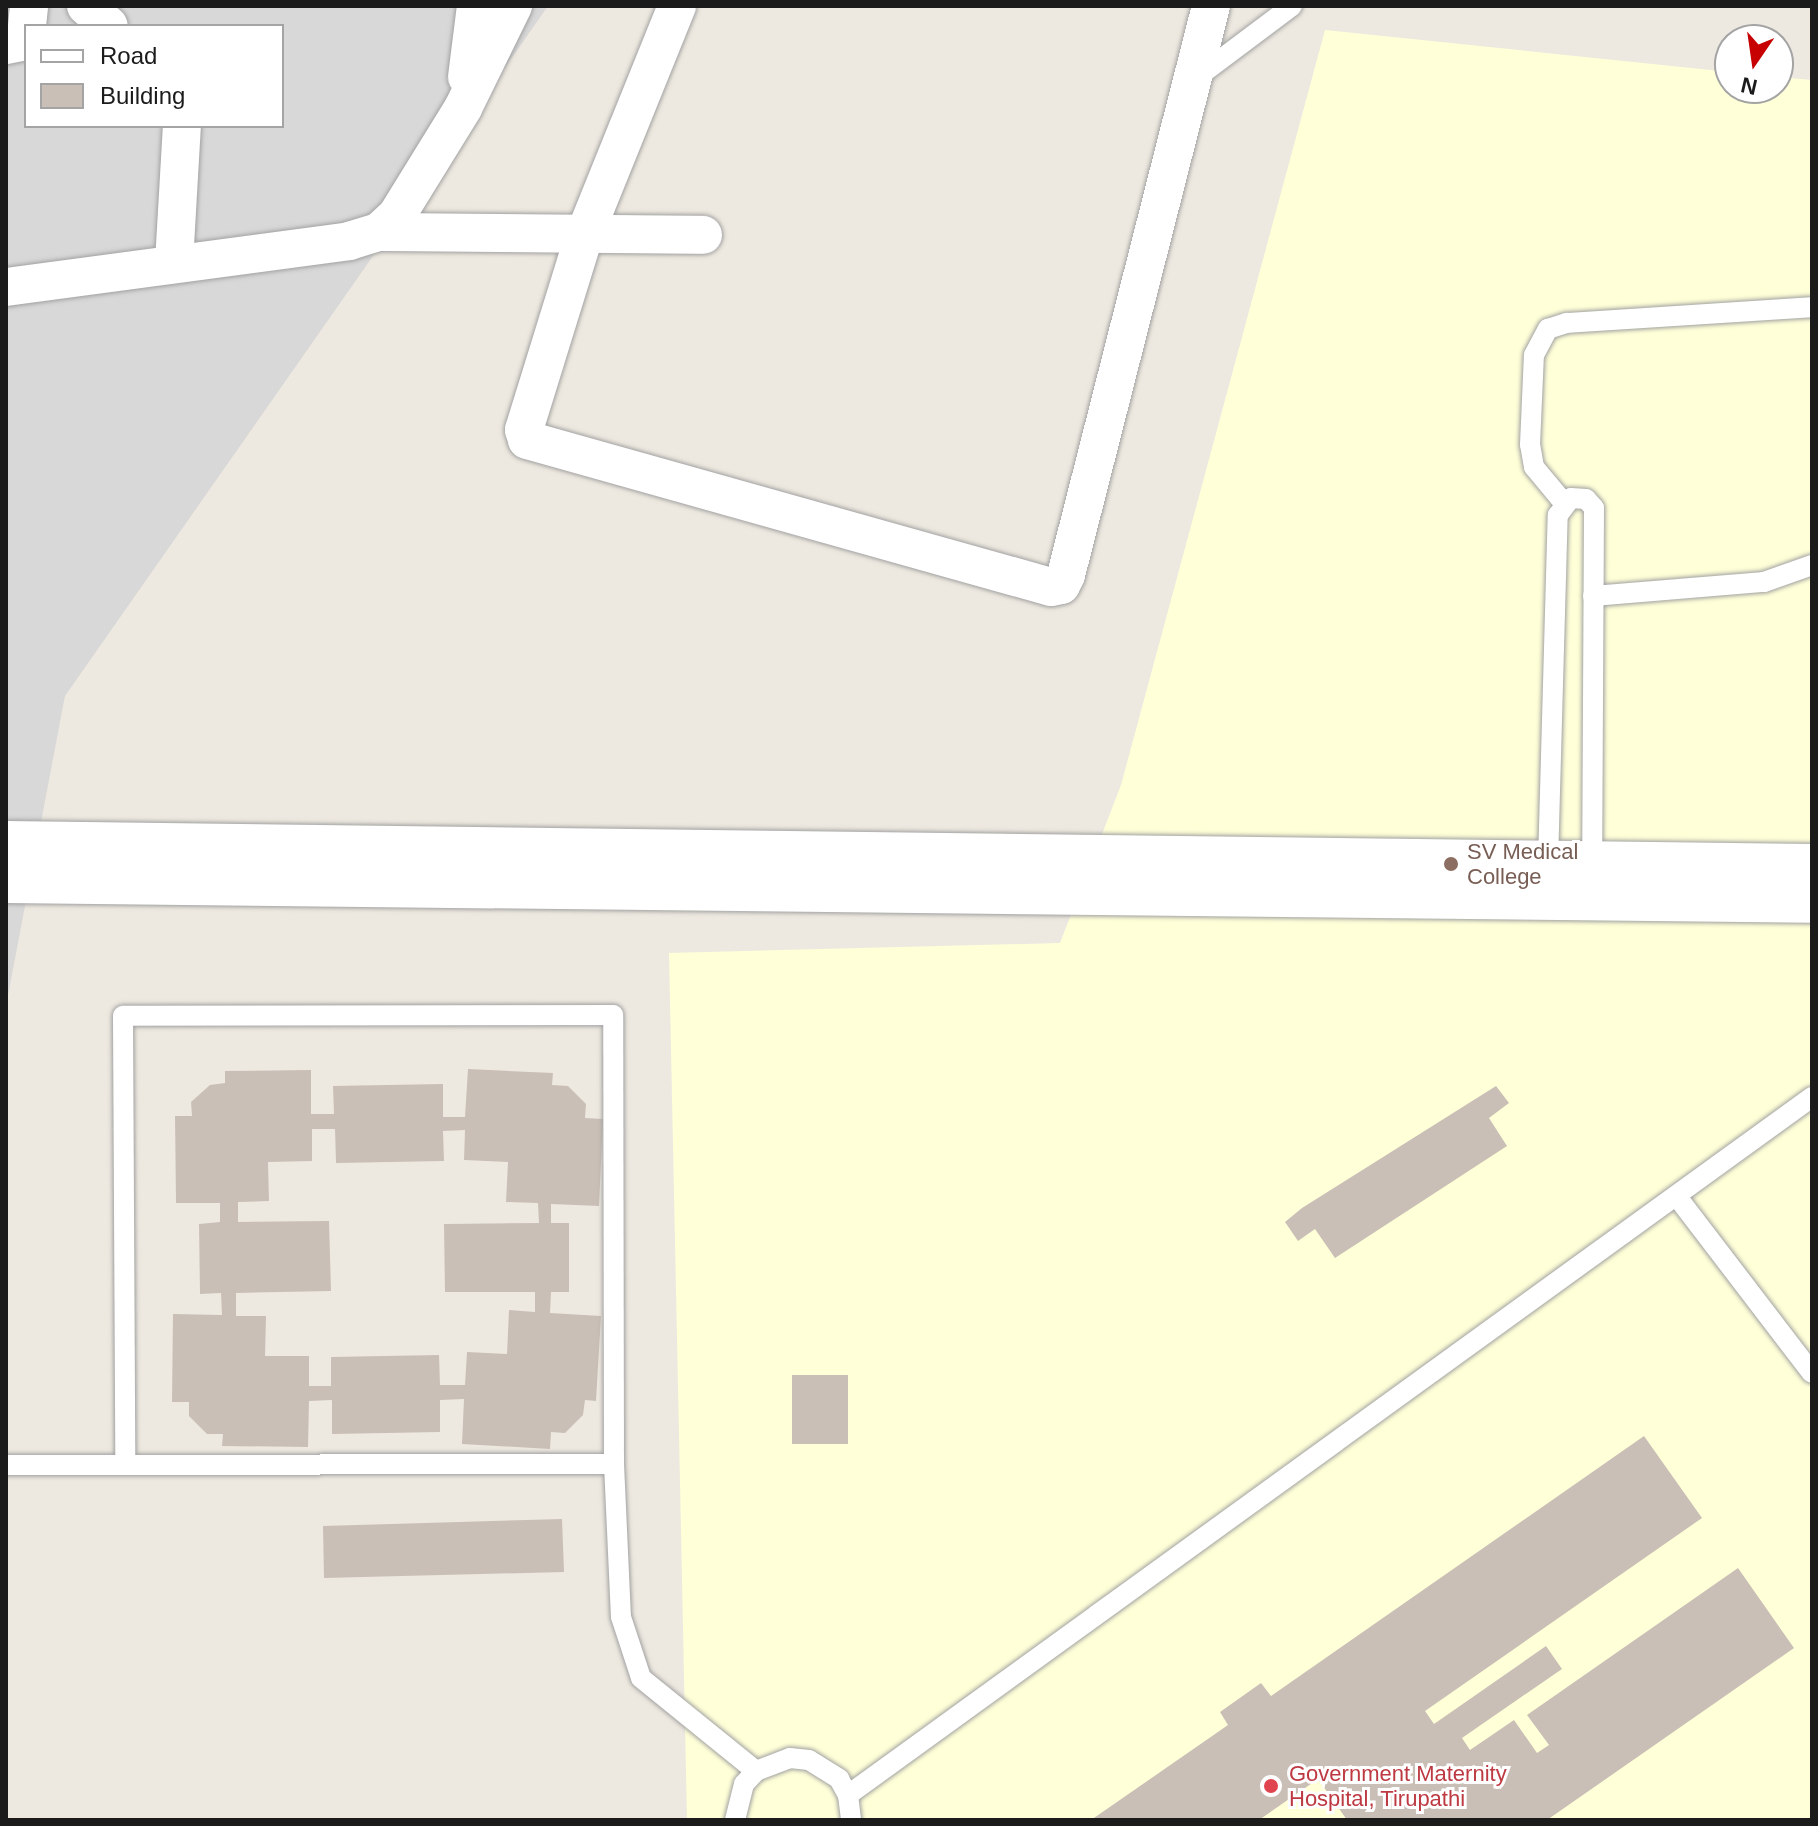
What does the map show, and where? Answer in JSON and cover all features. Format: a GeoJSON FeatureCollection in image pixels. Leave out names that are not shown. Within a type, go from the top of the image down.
{"type":"FeatureCollection","features":[{"type":"Feature","properties":{"kind":"street"},"geometry":{"type":"LineString","coordinates":[[86,6],[107,24]]}},
{"type":"Feature","properties":{"kind":"street"},"geometry":{"type":"LineString","coordinates":[[463,108],[476,6]]}},
{"type":"Feature","properties":{"kind":"street"},"geometry":{"type":"LineString","coordinates":[[379,232],[397,215],[463,108],[513,6]]}},
{"type":"Feature","properties":{"kind":"street"},"geometry":{"type":"LineString","coordinates":[[677,6],[584,236],[524,430],[527,440],[1051,587],[1061,585],[1211,6]]}},
{"type":"Feature","properties":{"kind":"street"},"geometry":{"type":"LineString","coordinates":[[174,263],[182,128]]}},
{"type":"Feature","properties":{"kind":"street"},"geometry":{"type":"LineString","coordinates":[[6,287],[349,241],[379,232],[703,235]]}},
{"type":"Feature","properties":{"kind":"street"},"geometry":{"type":"LineString","coordinates":[[6,843],[1812,866]]}},
{"type":"Feature","properties":{"kind":"street"},"geometry":{"type":"LineString","coordinates":[[6,881],[1812,901]]}},
{"type":"Feature","properties":{"kind":"lane"},"geometry":{"type":"LineString","coordinates":[[1191,82],[1292,6]]}},
{"type":"Feature","properties":{"kind":"lane"},"geometry":{"type":"LineString","coordinates":[[1564,503],[1534,467],[1530,445],[1534,355],[1548,329],[1567,323],[1812,307]]}},
{"type":"Feature","properties":{"kind":"lane"},"geometry":{"type":"LineString","coordinates":[[1548,863],[1558,515],[1564,503],[1571,498],[1586,499],[1594,508],[1592,863]]}},
{"type":"Feature","properties":{"kind":"lane"},"geometry":{"type":"LineString","coordinates":[[1593,596],[1764,582],[1812,565]]}},
{"type":"Feature","properties":{"kind":"lane"},"geometry":{"type":"LineString","coordinates":[[125,1464],[123,1016],[613,1015],[614,1464],[621,1617],[641,1678],[756,1771]]}},
{"type":"Feature","properties":{"kind":"lane"},"geometry":{"type":"LineString","coordinates":[[848,1795],[1678,1198],[1812,1097]]}},
{"type":"Feature","properties":{"kind":"lane"},"geometry":{"type":"LineString","coordinates":[[1678,1198],[1812,1373]]}},
{"type":"Feature","properties":{"kind":"lane"},"geometry":{"type":"LineString","coordinates":[[6,1465],[614,1464]]}},
{"type":"Feature","properties":{"kind":"lane"},"geometry":{"type":"LineString","coordinates":[[735,1820],[737,1801],[756,1771],[790,1758],[809,1760],[839,1779],[848,1795],[851,1820]]}},
{"type":"Feature","properties":{"kind":"shaded area"},"geometry":{"type":"Polygon","coordinates":[[[6,6],[548,6],[65,696],[6,1006],[6,6]]]}},
{"type":"Feature","properties":{"kind":"shaded area","name":"SV Medical College"},"geometry":{"type":"Polygon","coordinates":[[[1325,30],[1714,70],[1714,104],[1794,104],[1794,78],[1812,80],[1812,1820],[687,1820],[669,953],[1060,943],[1121,785],[1325,30]]]}},
{"type":"Feature","properties":{"kind":"building"},"geometry":{"type":"Polygon","coordinates":[[[468,1069],[553,1073],[552,1085],[568,1086],[586,1104],[585,1118],[603,1119],[599,1206],[551,1204],[551,1223],[569,1223],[569,1292],[551,1292],[550,1313],[601,1316],[596,1401],[585,1400],[583,1415],[565,1433],[551,1432],[550,1449],[462,1444],[464,1399],[440,1400],[440,1432],[332,1434],[332,1400],[309,1401],[308,1447],[222,1446],[223,1434],[207,1434],[189,1416],[189,1402],[172,1402],[173,1314],[222,1315],[221,1293],[200,1294],[199,1224],[220,1222],[220,1203],[176,1203],[175,1116],[192,1116],[191,1102],[210,1085],[225,1083],[225,1071],[311,1070],[311,1114],[334,1114],[333,1086],[443,1084],[443,1117],[465,1117],[468,1069]],[[312,1129],[312,1161],[268,1162],[269,1201],[238,1202],[238,1222],[329,1221],[331,1291],[236,1293],[236,1316],[266,1316],[265,1356],[309,1356],[309,1386],[331,1386],[331,1357],[439,1355],[440,1385],[465,1385],[467,1352],[507,1354],[509,1310],[535,1312],[535,1292],[445,1292],[444,1224],[539,1223],[538,1203],[506,1202],[508,1162],[464,1160],[465,1130],[443,1131],[444,1161],[336,1163],[335,1129],[312,1129]]]}},
{"type":"Feature","properties":{"kind":"building"},"geometry":{"type":"Polygon","coordinates":[[[1496,1086],[1509,1103],[1489,1118],[1507,1146],[1335,1258],[1315,1229],[1298,1241],[1285,1222],[1302,1208],[1496,1086]]]}},
{"type":"Feature","properties":{"kind":"building"},"geometry":{"type":"Polygon","coordinates":[[[792,1375],[848,1375],[848,1444],[792,1444],[792,1375]]]}},
{"type":"Feature","properties":{"kind":"building"},"geometry":{"type":"Polygon","coordinates":[[[1644,1436],[1702,1518],[1425,1711],[1434,1724],[1546,1646],[1562,1669],[1462,1738],[1470,1750],[1514,1720],[1537,1753],[1549,1745],[1527,1715],[1738,1568],[1794,1648],[1547,1820],[1347,1820],[1318,1779],[1259,1820],[1091,1820],[1228,1725],[1220,1712],[1261,1683],[1271,1696],[1644,1436]]]}},
{"type":"Feature","properties":{"kind":"building"},"geometry":{"type":"Polygon","coordinates":[[[562,1519],[564,1572],[324,1578],[323,1526],[562,1519]]]}},
{"type":"Feature","properties":{"kind":"place","name":"SV Medical College"},"geometry":{"type":"Point","coordinates":[1451,864]}},
{"type":"Feature","properties":{"kind":"place","name":"Government Maternity Hospital, Tirupathi"},"geometry":{"type":"Point","coordinates":[1271,1786]}}]}
